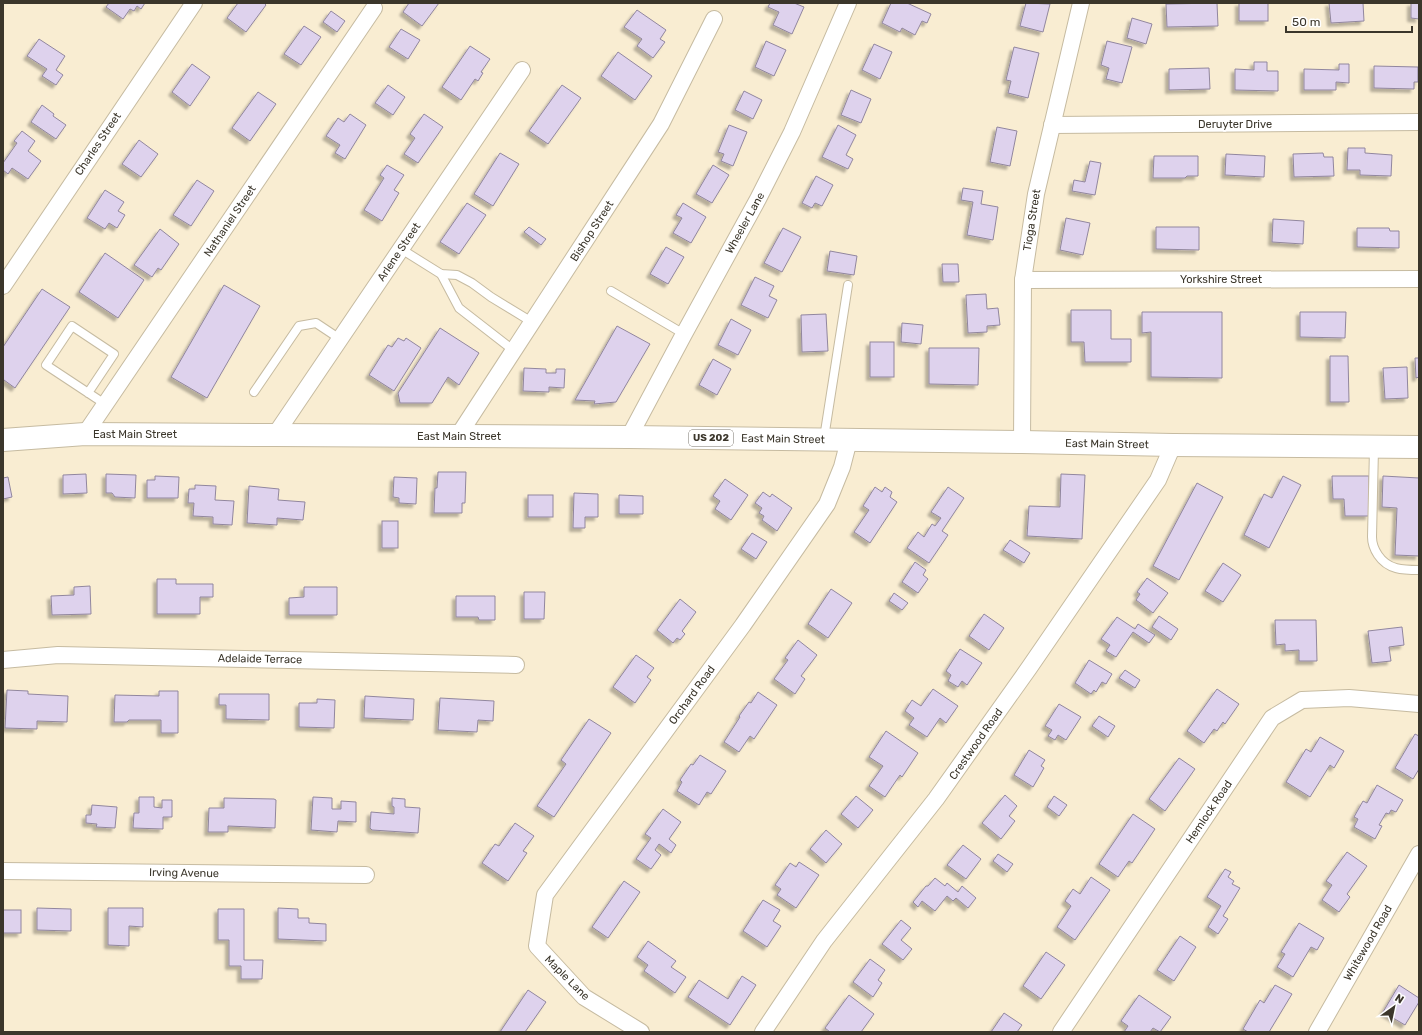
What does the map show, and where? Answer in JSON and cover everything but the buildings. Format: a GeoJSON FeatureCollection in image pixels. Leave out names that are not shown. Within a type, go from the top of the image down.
{"type":"FeatureCollection","features":[{"type":"Feature","properties":{"kind":"highway","name":"East Main Street"},"geometry":{"type":"LineString","coordinates":[[3,440],[85,434],[630,437],[1419,447]]}},
{"type":"Feature","properties":{"kind":"street","name":"Charles Street"},"geometry":{"type":"LineString","coordinates":[[3,286],[194,3]]}},
{"type":"Feature","properties":{"kind":"street","name":"Wheeler Lane"},"geometry":{"type":"LineString","coordinates":[[630,437],[684,334],[758,199],[792,132],[848,3]]}},
{"type":"Feature","properties":{"kind":"street","name":"Tioga Street"},"geometry":{"type":"LineString","coordinates":[[1022,442],[1023,280],[1036,194],[1081,3]]}},
{"type":"Feature","properties":{"kind":"street","name":"Nathaniel Street"},"geometry":{"type":"LineString","coordinates":[[85,434],[374,8]]}},
{"type":"Feature","properties":{"kind":"street","name":"Bishop Street"},"geometry":{"type":"LineString","coordinates":[[458,436],[661,124],[714,19]]}},
{"type":"Feature","properties":{"kind":"street","name":"Arlene Street"},"geometry":{"type":"LineString","coordinates":[[275,435],[522,70]]}},
{"type":"Feature","properties":{"kind":"street","name":"Deruyter Drive"},"geometry":{"type":"LineString","coordinates":[[1052,125],[1419,122]]}},
{"type":"Feature","properties":{"kind":"street","name":"Yorkshire Street"},"geometry":{"type":"LineString","coordinates":[[1023,280],[1419,279]]}},
{"type":"Feature","properties":{"kind":"street","name":"Orchard Road"},"geometry":{"type":"LineString","coordinates":[[537,946],[545,895],[743,625],[827,504],[842,467],[848,440]]}},
{"type":"Feature","properties":{"kind":"street","name":"Crestwood Road"},"geometry":{"type":"LineString","coordinates":[[763,1032],[824,941],[936,799],[1029,668],[1158,480],[1173,445]]}},
{"type":"Feature","properties":{"kind":"street","name":"Adelaide Terrace"},"geometry":{"type":"LineString","coordinates":[[3,660],[58,655],[516,665]]}},
{"type":"Feature","properties":{"kind":"street","name":"Hemlock Road"},"geometry":{"type":"LineString","coordinates":[[1061,1032],[1272,718],[1302,700],[1349,698],[1419,704]]}},
{"type":"Feature","properties":{"kind":"street","name":"Whitewood Road"},"geometry":{"type":"LineString","coordinates":[[1317,1032],[1419,854]]}},
{"type":"Feature","properties":{"kind":"street","name":"Irving Avenue"},"geometry":{"type":"LineString","coordinates":[[3,871],[366,876]]}},
{"type":"Feature","properties":{"kind":"street","name":"Maple Lane"},"geometry":{"type":"LineString","coordinates":[[537,946],[584,997],[641,1032]]}},
{"type":"Feature","properties":{"kind":"lane"},"geometry":{"type":"LineString","coordinates":[[401,249],[440,274],[457,275],[472,283],[532,322]]}},
{"type":"Feature","properties":{"kind":"lane"},"geometry":{"type":"LineString","coordinates":[[440,274],[458,308],[513,350]]}},
{"type":"Feature","properties":{"kind":"lane"},"geometry":{"type":"LineString","coordinates":[[824,440],[848,285]]}},
{"type":"Feature","properties":{"kind":"lane"},"geometry":{"type":"LineString","coordinates":[[611,291],[684,334]]}},
{"type":"Feature","properties":{"kind":"lane"},"geometry":{"type":"LineString","coordinates":[[254,392],[299,326],[316,323],[340,339]]}},
{"type":"Feature","properties":{"kind":"lane"},"geometry":{"type":"LineString","coordinates":[[88,393],[114,354],[72,326],[46,365],[88,393],[105,404]]}},
{"type":"Feature","properties":{"kind":"lane"},"geometry":{"type":"LineString","coordinates":[[1374,447],[1372,542],[1377,553],[1385,564],[1401,570],[1419,570]]}}]}
